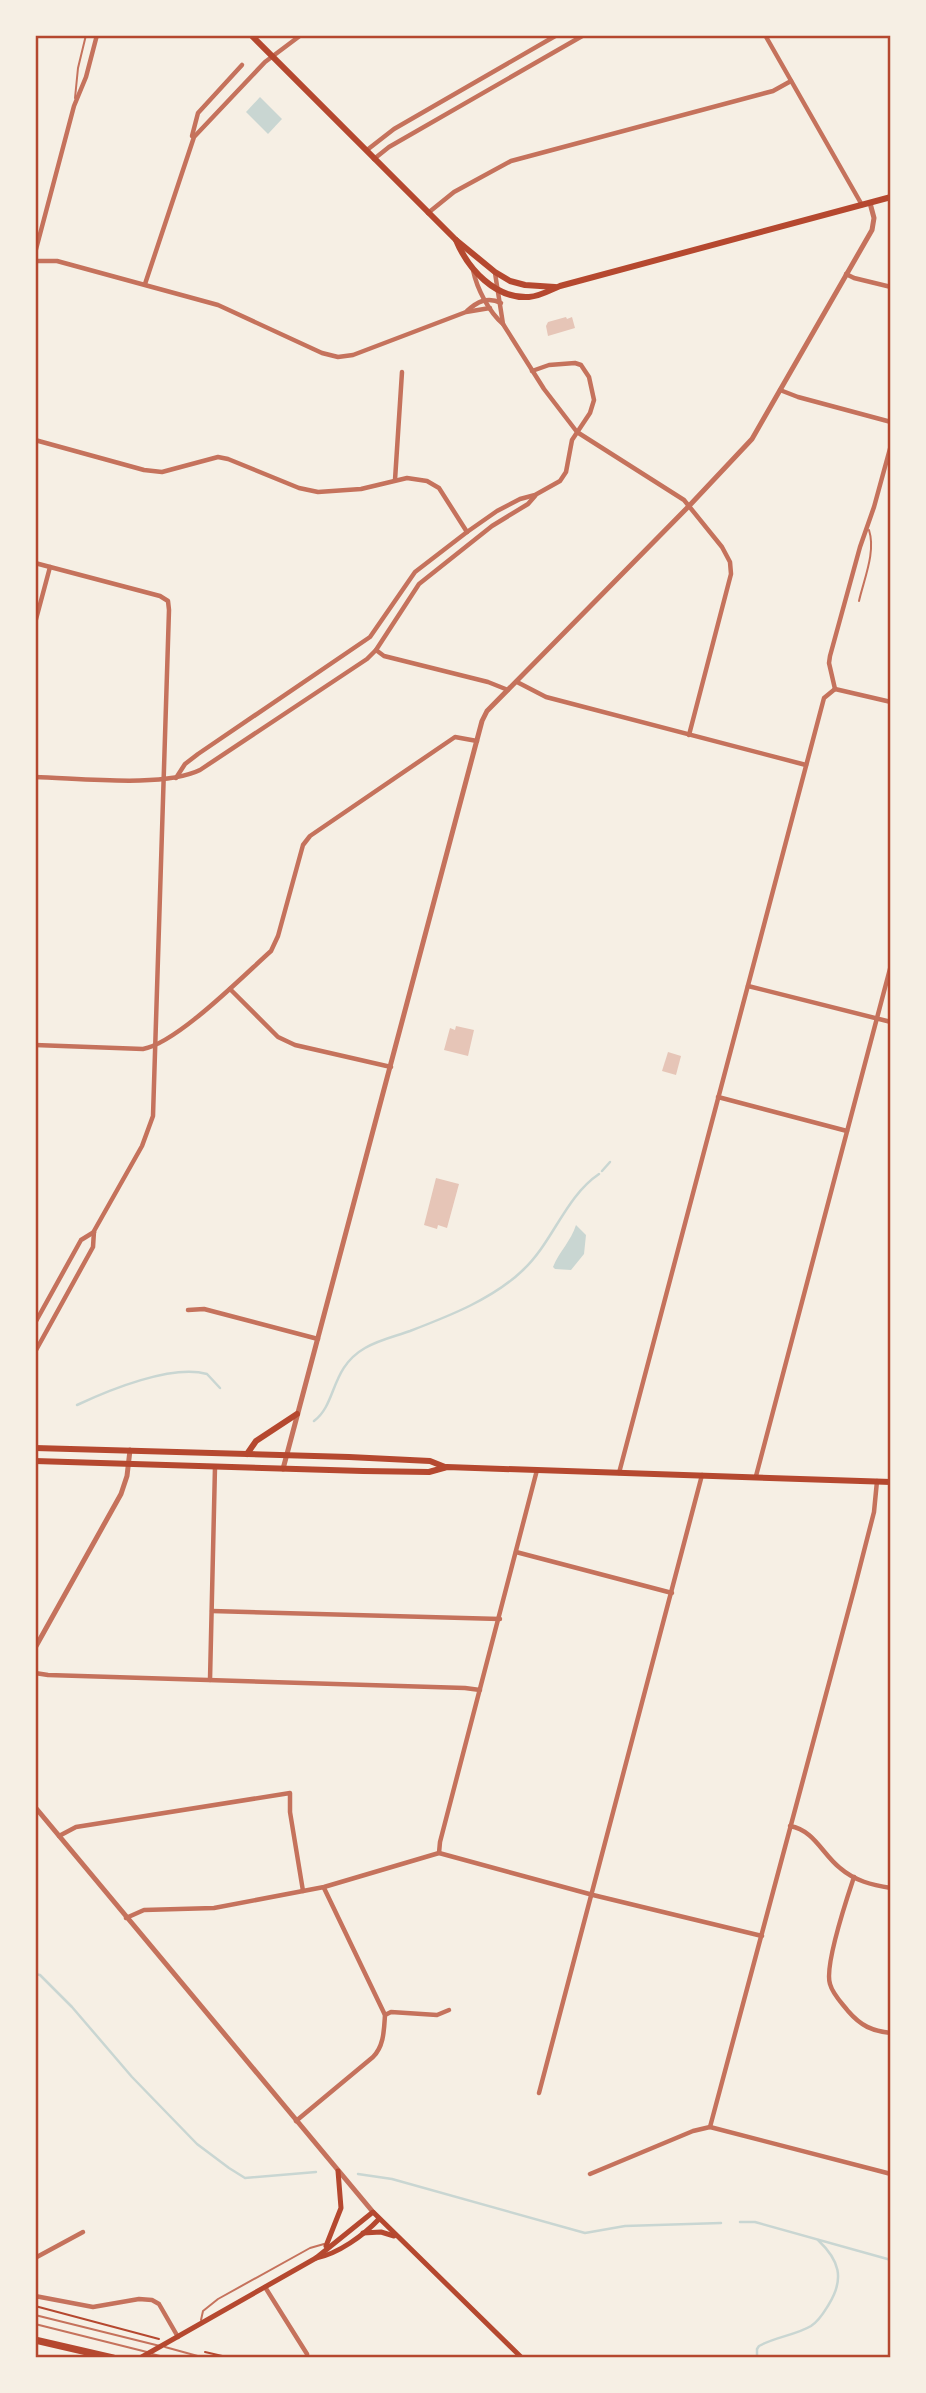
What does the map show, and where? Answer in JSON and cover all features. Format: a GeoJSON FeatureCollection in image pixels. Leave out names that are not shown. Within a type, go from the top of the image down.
{"type":"FeatureCollection","features":[{"type":"Feature","properties":{"kind":"highway"},"geometry":{"type":"LineString","coordinates":[[35,2340],[113,2358]]}},
{"type":"Feature","properties":{"kind":"main road"},"geometry":{"type":"LineString","coordinates":[[251,35],[456,240],[495,272],[518,283],[557,287]]}},
{"type":"Feature","properties":{"kind":"main road"},"geometry":{"type":"LineString","coordinates":[[456,240],[461,253],[473,268],[499,291],[510,295],[531,296],[891,197]]}},
{"type":"Feature","properties":{"kind":"main road"},"geometry":{"type":"LineString","coordinates":[[247,1454],[256,1441],[297,1414]]}},
{"type":"Feature","properties":{"kind":"main road"},"geometry":{"type":"LineString","coordinates":[[35,1448],[430,1461],[447,1467]]}},
{"type":"Feature","properties":{"kind":"main road"},"geometry":{"type":"LineString","coordinates":[[35,1461],[429,1472],[447,1467],[891,1482]]}},
{"type":"Feature","properties":{"kind":"main road"},"geometry":{"type":"LineString","coordinates":[[325,2247],[340,2214],[342,2201],[338,2171]]}},
{"type":"Feature","properties":{"kind":"main road"},"geometry":{"type":"LineString","coordinates":[[316,2258],[325,2247],[373,2212],[523,2358]]}},
{"type":"Feature","properties":{"kind":"main road"},"geometry":{"type":"LineString","coordinates":[[140,2358],[316,2258],[328,2255],[363,2233],[379,2219]]}},
{"type":"Feature","properties":{"kind":"main road"},"geometry":{"type":"LineString","coordinates":[[363,2233],[381,2232],[400,2239]]}},
{"type":"Feature","properties":{"kind":"street"},"geometry":{"type":"LineString","coordinates":[[35,253],[74,106],[86,78],[97,35]]}},
{"type":"Feature","properties":{"kind":"street"},"geometry":{"type":"LineString","coordinates":[[191,144],[199,130],[272,57],[301,35]]}},
{"type":"Feature","properties":{"kind":"street"},"geometry":{"type":"LineString","coordinates":[[366,151],[394,129],[557,35]]}},
{"type":"Feature","properties":{"kind":"street"},"geometry":{"type":"LineString","coordinates":[[374,159],[389,147],[584,35]]}},
{"type":"Feature","properties":{"kind":"street"},"geometry":{"type":"LineString","coordinates":[[765,35],[862,205]]}},
{"type":"Feature","properties":{"kind":"street"},"geometry":{"type":"LineString","coordinates":[[145,285],[191,144],[197,115],[242,65]]}},
{"type":"Feature","properties":{"kind":"street"},"geometry":{"type":"LineString","coordinates":[[428,213],[454,192],[511,160],[773,91],[791,81]]}},
{"type":"Feature","properties":{"kind":"street"},"geometry":{"type":"LineString","coordinates":[[283,1469],[487,711],[690,506],[752,439],[872,230],[874,218],[870,203]]}},
{"type":"Feature","properties":{"kind":"street"},"geometry":{"type":"LineString","coordinates":[[35,261],[57,261],[218,305],[322,353],[338,357],[353,355],[466,312],[490,308]]}},
{"type":"Feature","properties":{"kind":"street"},"geometry":{"type":"LineString","coordinates":[[473,268],[477,284],[495,317],[503,324],[577,432],[669,489],[690,506],[722,547],[730,562],[731,574],[689,734]]}},
{"type":"Feature","properties":{"kind":"street"},"geometry":{"type":"LineString","coordinates":[[495,272],[503,324]]}},
{"type":"Feature","properties":{"kind":"street"},"geometry":{"type":"LineString","coordinates":[[846,274],[891,287]]}},
{"type":"Feature","properties":{"kind":"street"},"geometry":{"type":"LineString","coordinates":[[466,312],[485,300],[501,303]]}},
{"type":"Feature","properties":{"kind":"street"},"geometry":{"type":"LineString","coordinates":[[176,778],[185,764],[198,754],[370,637],[415,572],[497,511],[560,481],[566,472],[572,440],[590,413],[594,400],[585,370],[575,363],[549,365],[532,370]]}},
{"type":"Feature","properties":{"kind":"street"},"geometry":{"type":"LineString","coordinates":[[395,480],[402,372]]}},
{"type":"Feature","properties":{"kind":"street"},"geometry":{"type":"LineString","coordinates":[[780,390],[891,422]]}},
{"type":"Feature","properties":{"kind":"street"},"geometry":{"type":"LineString","coordinates":[[35,440],[144,470],[162,472],[218,457],[299,488],[318,492],[361,489],[407,478],[427,481],[439,488],[467,532]]}},
{"type":"Feature","properties":{"kind":"street"},"geometry":{"type":"LineString","coordinates":[[835,689],[830,656],[891,445]]}},
{"type":"Feature","properties":{"kind":"street"},"geometry":{"type":"LineString","coordinates":[[35,777],[164,780],[188,776],[200,770],[367,659],[376,650],[419,584],[492,526],[528,504],[535,495]]}},
{"type":"Feature","properties":{"kind":"street"},"geometry":{"type":"LineString","coordinates":[[35,563],[160,596],[168,601],[153,1116],[149,1129],[94,1231],[93,1247],[35,1352]]}},
{"type":"Feature","properties":{"kind":"street"},"geometry":{"type":"LineString","coordinates":[[35,623],[50,567]]}},
{"type":"Feature","properties":{"kind":"street"},"geometry":{"type":"LineString","coordinates":[[376,650],[384,656],[488,682],[508,690]]}},
{"type":"Feature","properties":{"kind":"street"},"geometry":{"type":"LineString","coordinates":[[517,682],[546,697],[806,765]]}},
{"type":"Feature","properties":{"kind":"street"},"geometry":{"type":"LineString","coordinates":[[835,689],[891,702]]}},
{"type":"Feature","properties":{"kind":"street"},"geometry":{"type":"LineString","coordinates":[[620,1473],[824,698],[835,689]]}},
{"type":"Feature","properties":{"kind":"street"},"geometry":{"type":"LineString","coordinates":[[35,1045],[143,1049],[156,1047],[230,989],[271,951],[278,936],[303,845],[310,836],[455,737],[477,741]]}},
{"type":"Feature","properties":{"kind":"street"},"geometry":{"type":"LineString","coordinates":[[756,1476],[891,965]]}},
{"type":"Feature","properties":{"kind":"street"},"geometry":{"type":"LineString","coordinates":[[748,986],[891,1022]]}},
{"type":"Feature","properties":{"kind":"street"},"geometry":{"type":"LineString","coordinates":[[230,989],[278,1037],[295,1045],[391,1067]]}},
{"type":"Feature","properties":{"kind":"street"},"geometry":{"type":"LineString","coordinates":[[719,1097],[847,1131]]}},
{"type":"Feature","properties":{"kind":"street"},"geometry":{"type":"LineString","coordinates":[[35,1322],[81,1240],[94,1231]]}},
{"type":"Feature","properties":{"kind":"street"},"geometry":{"type":"LineString","coordinates":[[188,1310],[204,1309],[318,1339]]}},
{"type":"Feature","properties":{"kind":"street"},"geometry":{"type":"LineString","coordinates":[[35,1648],[121,1494],[130,1450]]}},
{"type":"Feature","properties":{"kind":"street"},"geometry":{"type":"LineString","coordinates":[[210,1679],[215,1466]]}},
{"type":"Feature","properties":{"kind":"street"},"geometry":{"type":"LineString","coordinates":[[439,1853],[537,1470]]}},
{"type":"Feature","properties":{"kind":"street"},"geometry":{"type":"LineString","coordinates":[[539,2093],[702,1475]]}},
{"type":"Feature","properties":{"kind":"street"},"geometry":{"type":"LineString","coordinates":[[710,2127],[874,1511],[877,1481]]}},
{"type":"Feature","properties":{"kind":"street"},"geometry":{"type":"LineString","coordinates":[[516,1552],[672,1593]]}},
{"type":"Feature","properties":{"kind":"street"},"geometry":{"type":"LineString","coordinates":[[212,1611],[500,1619]]}},
{"type":"Feature","properties":{"kind":"street"},"geometry":{"type":"LineString","coordinates":[[35,1672],[48,1675],[480,1690]]}},
{"type":"Feature","properties":{"kind":"street"},"geometry":{"type":"LineString","coordinates":[[58,1836],[76,1826],[290,1793],[290,1812],[303,1891]]}},
{"type":"Feature","properties":{"kind":"street"},"geometry":{"type":"LineString","coordinates":[[35,1807],[373,2212]]}},
{"type":"Feature","properties":{"kind":"street"},"geometry":{"type":"LineString","coordinates":[[790,1826],[797,1827],[810,1836],[838,1867],[854,1877],[867,1884],[891,1888]]}},
{"type":"Feature","properties":{"kind":"street"},"geometry":{"type":"LineString","coordinates":[[126,1917],[144,1910],[214,1908],[324,1887],[439,1853],[593,1895],[762,1936]]}},
{"type":"Feature","properties":{"kind":"street"},"geometry":{"type":"LineString","coordinates":[[854,1877],[830,1964],[829,1983],[857,2021],[867,2028],[891,2033]]}},
{"type":"Feature","properties":{"kind":"street"},"geometry":{"type":"LineString","coordinates":[[296,2121],[378,2052],[383,2038],[384,2015],[324,1887]]}},
{"type":"Feature","properties":{"kind":"street"},"geometry":{"type":"LineString","coordinates":[[384,2015],[391,2012],[437,2015],[449,2010]]}},
{"type":"Feature","properties":{"kind":"street"},"geometry":{"type":"LineString","coordinates":[[590,2174],[693,2131],[710,2127],[891,2174]]}},
{"type":"Feature","properties":{"kind":"street"},"geometry":{"type":"LineString","coordinates":[[35,2258],[83,2232]]}},
{"type":"Feature","properties":{"kind":"street"},"geometry":{"type":"LineString","coordinates":[[265,2287],[307,2354]]}},
{"type":"Feature","properties":{"kind":"street"},"geometry":{"type":"LineString","coordinates":[[35,2296],[93,2306],[139,2299],[152,2300],[159,2304],[166,2315],[176,2338]]}},
{"type":"Feature","properties":{"kind":"lane"},"geometry":{"type":"LineString","coordinates":[[74,106],[78,68],[86,35]]}},
{"type":"Feature","properties":{"kind":"lane"},"geometry":{"type":"LineString","coordinates":[[859,601],[870,557],[872,538],[867,526]]}},
{"type":"Feature","properties":{"kind":"lane"},"geometry":{"type":"LineString","coordinates":[[201,2325],[203,2311],[211,2304],[310,2248],[325,2247]]}},
{"type":"Feature","properties":{"kind":"lane"},"geometry":{"type":"LineString","coordinates":[[35,2315],[205,2358]]}},
{"type":"Feature","properties":{"kind":"lane"},"geometry":{"type":"LineString","coordinates":[[35,2324],[168,2358]]}},
{"type":"Feature","properties":{"kind":"path"},"geometry":{"type":"LineString","coordinates":[[35,2306],[158,2339]]}},
{"type":"Feature","properties":{"kind":"path"},"geometry":{"type":"LineString","coordinates":[[195,2349],[231,2358]]}},
{"type":"Feature","properties":{"kind":"shaded area"},"geometry":{"type":"Polygon","coordinates":[[[260,97],[282,119],[268,134],[246,112],[260,97]]]}},
{"type":"Feature","properties":{"kind":"shaded area"},"geometry":{"type":"Polygon","coordinates":[[[576,1225],[586,1235],[584,1254],[571,1270],[555,1269],[553,1267],[576,1225]]]}},
{"type":"Feature","properties":{"kind":"building"},"geometry":{"type":"Polygon","coordinates":[[[572,317],[575,328],[548,336],[548,322],[572,317]]]}},
{"type":"Feature","properties":{"kind":"building"},"geometry":{"type":"Polygon","coordinates":[[[456,1026],[474,1030],[468,1056],[444,1050],[450,1028],[455,1030],[456,1026]]]}},
{"type":"Feature","properties":{"kind":"building"},"geometry":{"type":"Polygon","coordinates":[[[668,1052],[681,1056],[676,1075],[662,1071],[668,1052]]]}},
{"type":"Feature","properties":{"kind":"building"},"geometry":{"type":"Polygon","coordinates":[[[436,1178],[459,1184],[447,1228],[438,1225],[437,1229],[424,1225],[436,1178]]]}},
{"type":"Feature","properties":{"kind":"waterway"},"geometry":{"type":"LineString","coordinates":[[602,1171],[610,1162]]}},
{"type":"Feature","properties":{"kind":"waterway"},"geometry":{"type":"LineString","coordinates":[[314,1421],[327,1405],[340,1375],[354,1356],[376,1343],[470,1306],[498,1290],[533,1259],[577,1195],[599,1174]]}},
{"type":"Feature","properties":{"kind":"waterway"},"geometry":{"type":"LineString","coordinates":[[77,1405],[106,1392],[159,1375],[193,1372],[207,1374],[220,1388]]}},
{"type":"Feature","properties":{"kind":"waterway"},"geometry":{"type":"LineString","coordinates":[[35,1974],[40,1975],[72,2007],[132,2077],[197,2144],[229,2168],[245,2178],[316,2172]]}},
{"type":"Feature","properties":{"kind":"waterway"},"geometry":{"type":"LineString","coordinates":[[358,2174],[392,2179],[585,2233],[625,2226],[721,2223]]}},
{"type":"Feature","properties":{"kind":"waterway"},"geometry":{"type":"LineString","coordinates":[[740,2222],[755,2222],[891,2260]]}},
{"type":"Feature","properties":{"kind":"waterway"},"geometry":{"type":"LineString","coordinates":[[757,2358],[759,2346],[814,2324],[834,2295],[838,2278],[835,2262],[818,2240]]}}]}
